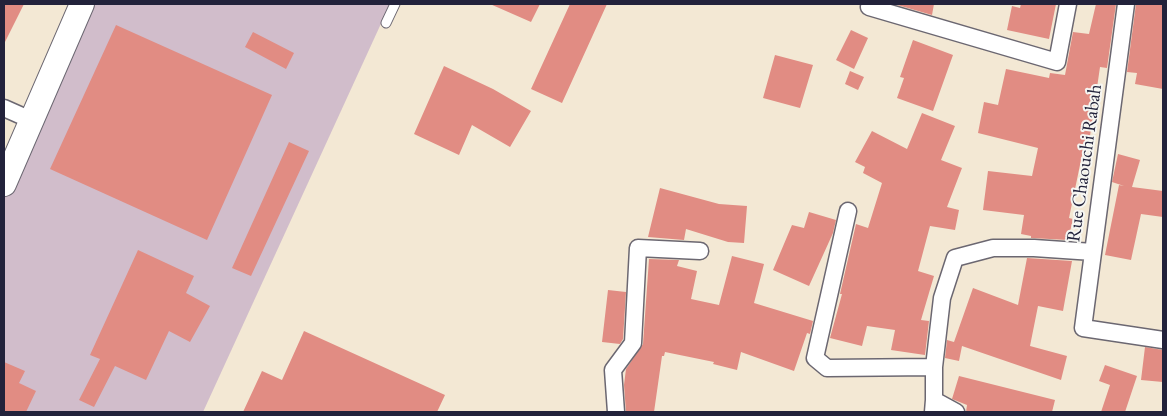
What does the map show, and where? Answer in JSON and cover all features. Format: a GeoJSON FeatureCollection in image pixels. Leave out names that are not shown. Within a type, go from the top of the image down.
{"type":"FeatureCollection","features":[{"type":"Feature","properties":{"kind":"main road"},"geometry":{"type":"LineString","coordinates":[[4,184],[9,157],[31,120],[82,4]]}},
{"type":"Feature","properties":{"kind":"street"},"geometry":{"type":"LineString","coordinates":[[869,7],[1057,62],[1068,4]]}},
{"type":"Feature","properties":{"kind":"street","name":"Rue Chaouchi Rabah"},"geometry":{"type":"LineString","coordinates":[[1126,4],[1083,328],[1163,340]]}},
{"type":"Feature","properties":{"kind":"street"},"geometry":{"type":"LineString","coordinates":[[4,108],[31,120]]}},
{"type":"Feature","properties":{"kind":"street"},"geometry":{"type":"LineString","coordinates":[[848,211],[815,358],[827,368],[934,367]]}},
{"type":"Feature","properties":{"kind":"street"},"geometry":{"type":"LineString","coordinates":[[616,412],[613,370],[633,343],[638,248],[700,251]]}},
{"type":"Feature","properties":{"kind":"street"},"geometry":{"type":"LineString","coordinates":[[956,412],[934,406],[934,367],[942,298],[955,258],[993,248],[1034,248],[1093,252]]}},
{"type":"Feature","properties":{"kind":"lane"},"geometry":{"type":"LineString","coordinates":[[386,23],[395,4]]}},
{"type":"Feature","properties":{"kind":"shaded area"},"geometry":{"type":"Polygon","coordinates":[[[89,4],[390,4],[203,412],[4,412],[4,192],[89,4]]]}},
{"type":"Feature","properties":{"kind":"building"},"geometry":{"type":"Polygon","coordinates":[[[4,4],[24,4],[4,44],[4,4]]]}},
{"type":"Feature","properties":{"kind":"building"},"geometry":{"type":"Polygon","coordinates":[[[490,4],[540,4],[531,22],[490,4]]]}},
{"type":"Feature","properties":{"kind":"building"},"geometry":{"type":"Polygon","coordinates":[[[570,4],[607,4],[562,103],[531,89],[570,4]]]}},
{"type":"Feature","properties":{"kind":"building"},"geometry":{"type":"Polygon","coordinates":[[[894,4],[934,4],[932,15],[894,4]]]}},
{"type":"Feature","properties":{"kind":"building"},"geometry":{"type":"Polygon","coordinates":[[[1021,4],[1056,4],[1049,39],[1007,30],[1012,6],[1020,8],[1021,4]]]}},
{"type":"Feature","properties":{"kind":"building"},"geometry":{"type":"Polygon","coordinates":[[[1096,4],[1116,4],[1107,68],[1100,67],[1090,136],[1086,136],[1069,218],[1073,219],[1068,240],[1031,238],[1031,236],[1021,234],[1024,215],[983,210],[988,171],[1032,176],[1038,148],[978,133],[984,102],[998,105],[1006,69],[1049,78],[1050,73],[1065,75],[1073,32],[1089,34],[1096,4]]]}},
{"type":"Feature","properties":{"kind":"building"},"geometry":{"type":"Polygon","coordinates":[[[1136,4],[1163,4],[1163,89],[1135,84],[1137,73],[1127,72],[1136,4]]]}},
{"type":"Feature","properties":{"kind":"building"},"geometry":{"type":"Polygon","coordinates":[[[116,25],[272,95],[207,240],[50,169],[116,25]]]}},
{"type":"Feature","properties":{"kind":"building"},"geometry":{"type":"Polygon","coordinates":[[[851,30],[868,38],[854,69],[836,60],[851,30]]]}},
{"type":"Feature","properties":{"kind":"building"},"geometry":{"type":"Polygon","coordinates":[[[253,32],[294,53],[286,69],[245,47],[253,32]]]}},
{"type":"Feature","properties":{"kind":"building"},"geometry":{"type":"Polygon","coordinates":[[[913,40],[953,55],[933,111],[897,98],[904,78],[900,77],[913,40]]]}},
{"type":"Feature","properties":{"kind":"building"},"geometry":{"type":"Polygon","coordinates":[[[775,55],[813,65],[800,108],[763,98],[775,55]]]}},
{"type":"Feature","properties":{"kind":"building"},"geometry":{"type":"Polygon","coordinates":[[[444,66],[493,89],[531,111],[510,147],[472,125],[459,155],[414,134],[444,66]]]}},
{"type":"Feature","properties":{"kind":"building"},"geometry":{"type":"Polygon","coordinates":[[[850,71],[864,77],[858,90],[845,84],[850,71]]]}},
{"type":"Feature","properties":{"kind":"building"},"geometry":{"type":"Polygon","coordinates":[[[922,113],[955,126],[941,160],[962,168],[947,207],[959,210],[955,230],[930,226],[918,271],[934,276],[921,320],[929,321],[925,355],[891,350],[895,330],[867,326],[862,346],[830,338],[842,294],[840,294],[856,224],[868,228],[882,183],[863,173],[865,167],[855,162],[872,131],[907,149],[922,113]]]}},
{"type":"Feature","properties":{"kind":"building"},"geometry":{"type":"Polygon","coordinates":[[[289,142],[309,151],[251,276],[232,268],[289,142]]]}},
{"type":"Feature","properties":{"kind":"building"},"geometry":{"type":"Polygon","coordinates":[[[1118,154],[1140,160],[1132,187],[1163,191],[1163,217],[1141,214],[1131,260],[1105,255],[1119,185],[1124,186],[1112,182],[1118,154]]]}},
{"type":"Feature","properties":{"kind":"building"},"geometry":{"type":"Polygon","coordinates":[[[660,188],[719,204],[747,206],[744,243],[728,242],[686,229],[684,240],[648,237],[660,188]]]}},
{"type":"Feature","properties":{"kind":"building"},"geometry":{"type":"Polygon","coordinates":[[[809,212],[836,220],[833,233],[809,286],[773,270],[792,225],[804,228],[809,212]]]}},
{"type":"Feature","properties":{"kind":"building"},"geometry":{"type":"Polygon","coordinates":[[[138,250],[194,276],[186,293],[210,306],[190,342],[169,331],[146,380],[115,366],[94,407],[79,400],[100,359],[90,355],[138,250]]]}},
{"type":"Feature","properties":{"kind":"building"},"geometry":{"type":"Polygon","coordinates":[[[732,256],[764,264],[754,303],[813,321],[810,334],[807,333],[794,371],[741,352],[737,370],[713,364],[714,362],[665,352],[664,356],[662,356],[654,412],[626,412],[624,385],[626,369],[643,344],[649,259],[679,260],[677,266],[697,271],[691,299],[719,305],[732,256]]]}},
{"type":"Feature","properties":{"kind":"building"},"geometry":{"type":"Polygon","coordinates":[[[1027,258],[1072,261],[1063,311],[1038,306],[1030,346],[1067,356],[1061,380],[962,346],[959,361],[945,358],[947,340],[954,342],[973,288],[1018,305],[1027,258]]]}},
{"type":"Feature","properties":{"kind":"building"},"geometry":{"type":"Polygon","coordinates":[[[608,290],[626,292],[623,339],[620,344],[602,342],[608,290]]]}},
{"type":"Feature","properties":{"kind":"building"},"geometry":{"type":"Polygon","coordinates":[[[304,331],[445,395],[437,412],[243,412],[262,371],[282,380],[304,331]]]}},
{"type":"Feature","properties":{"kind":"building"},"geometry":{"type":"Polygon","coordinates":[[[1145,347],[1163,350],[1163,382],[1141,380],[1145,347]]]}},
{"type":"Feature","properties":{"kind":"building"},"geometry":{"type":"Polygon","coordinates":[[[4,362],[25,371],[19,383],[36,391],[26,412],[4,412],[4,362]]]}},
{"type":"Feature","properties":{"kind":"building"},"geometry":{"type":"Polygon","coordinates":[[[1105,365],[1137,376],[1125,412],[1101,412],[1110,385],[1099,381],[1105,365]]]}},
{"type":"Feature","properties":{"kind":"building"},"geometry":{"type":"Polygon","coordinates":[[[959,376],[1055,400],[1052,412],[966,412],[967,405],[952,399],[959,376]]]}}]}
